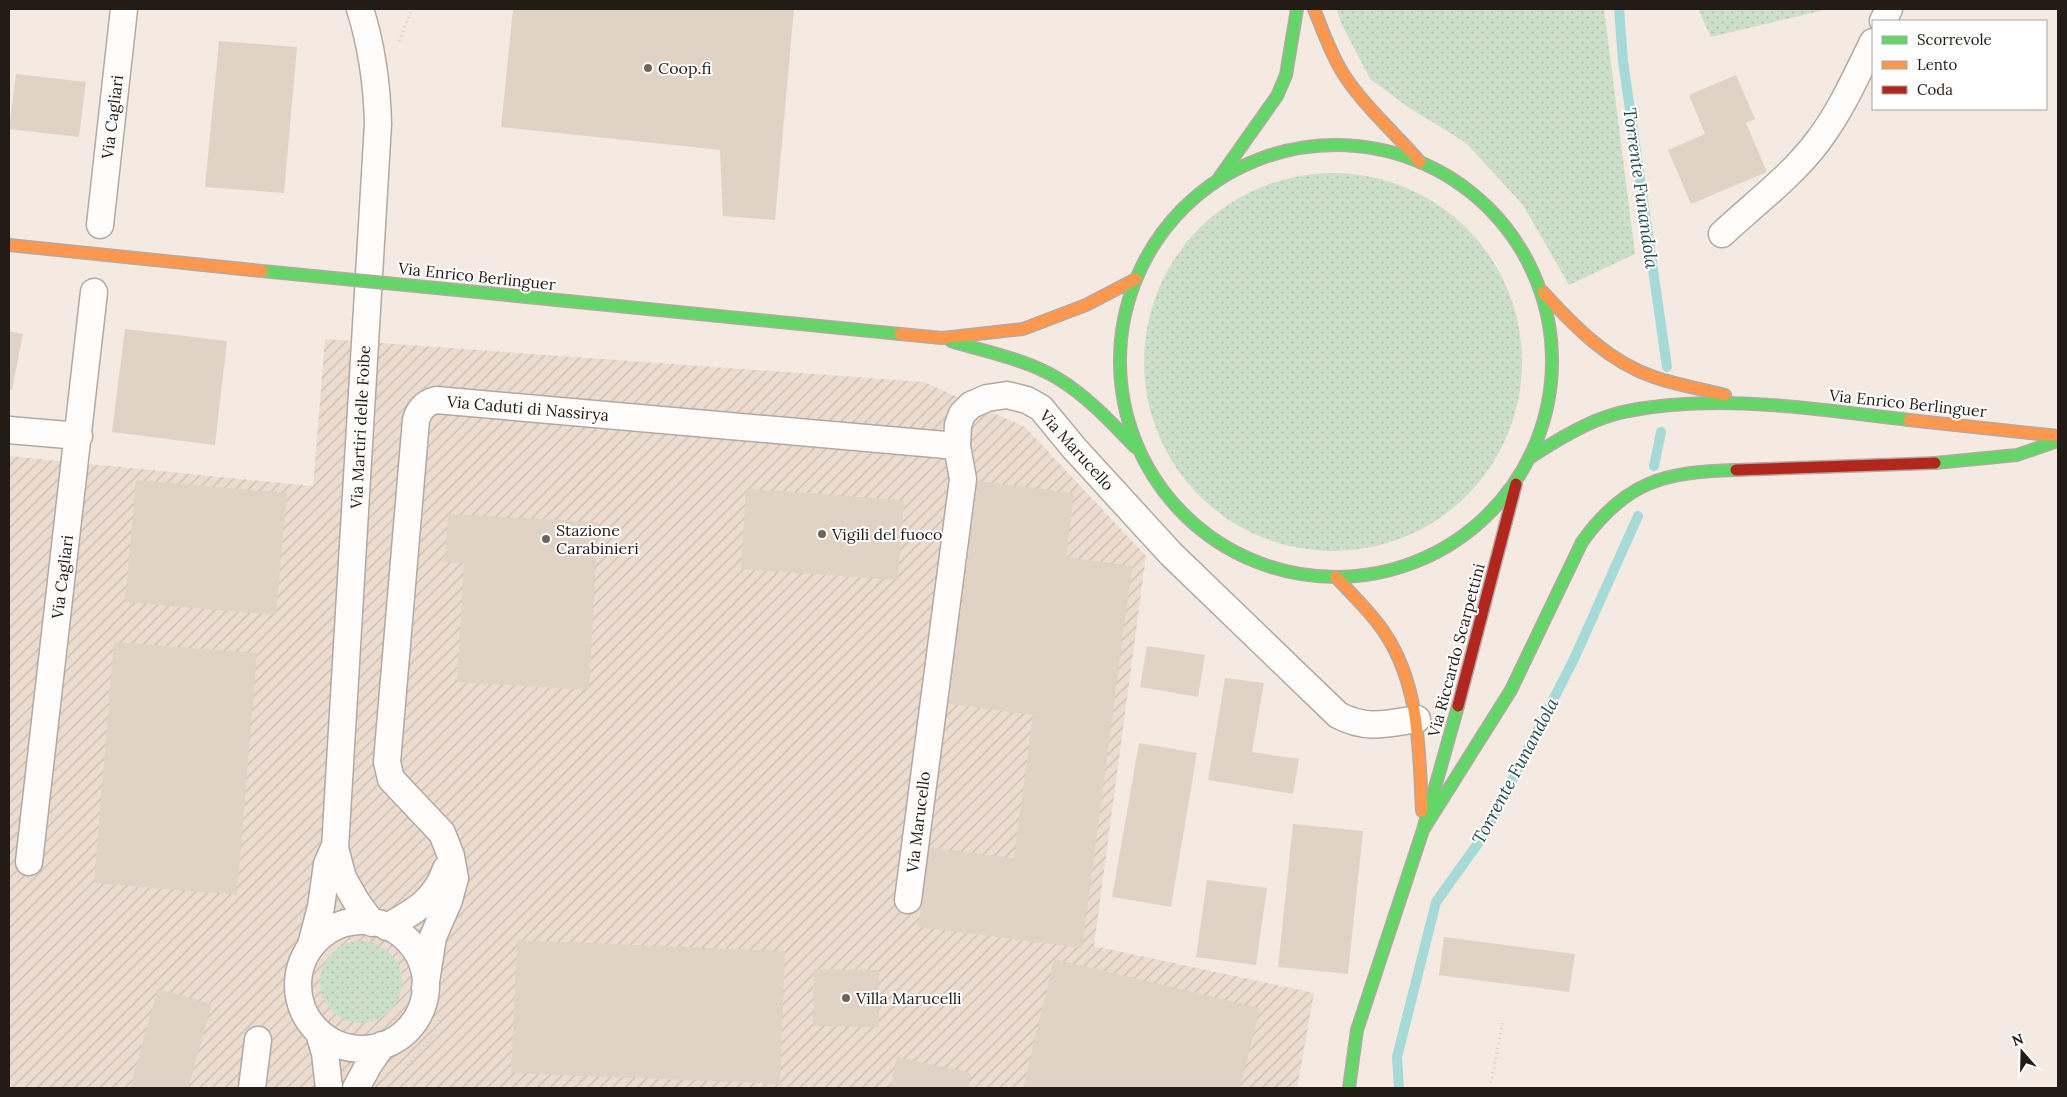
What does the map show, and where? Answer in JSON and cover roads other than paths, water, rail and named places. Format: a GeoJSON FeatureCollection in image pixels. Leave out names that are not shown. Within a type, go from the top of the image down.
{"type":"FeatureCollection","features":[{"type":"Feature","properties":{"kind":"main road"},"geometry":{"type":"LineString","coordinates":[[1216,182],[1277,96],[1286,75],[1297,9]]}},
{"type":"Feature","properties":{"kind":"main road"},"geometry":{"type":"LineString","coordinates":[[1314,9],[1331,53],[1344,75],[1356,92],[1421,163]]}},
{"type":"Feature","properties":{"kind":"main road","name":"Via Enrico Berlinguer"},"geometry":{"type":"LineString","coordinates":[[942,338],[1042,371],[1065,383],[1091,402],[1140,453],[1165,494],[1200,529],[1220,543],[1264,565],[1287,571],[1336,577],[1368,574],[1400,567],[1430,555],[1458,539],[1483,519],[1517,478],[1528,459],[1545,417],[1551,373],[1550,329],[1539,288],[1523,252],[1493,214],[1456,181],[1421,163],[1387,152],[1359,147],[1316,146],[1268,157],[1248,165],[1216,182],[1168,225],[1156,242],[1136,279],[1126,308],[1121,337],[1120,366],[1122,396],[1140,453]]}},
{"type":"Feature","properties":{"kind":"main road","name":"Via Enrico Berlinguer"},"geometry":{"type":"LineString","coordinates":[[9,245],[942,338],[1023,329],[1086,305],[1136,279]]}},
{"type":"Feature","properties":{"kind":"main road","name":"Via Enrico Berlinguer"},"geometry":{"type":"LineString","coordinates":[[1539,288],[1578,330],[1619,361],[1654,376],[1755,403]]}},
{"type":"Feature","properties":{"kind":"main road","name":"Via Enrico Berlinguer"},"geometry":{"type":"LineString","coordinates":[[1528,459],[1557,440],[1610,416],[1640,408],[1696,403],[1755,403],[2058,436]]}},
{"type":"Feature","properties":{"kind":"main road"},"geometry":{"type":"LineString","coordinates":[[1423,830],[1511,690],[1582,542],[1601,518],[1634,490],[1661,478],[1702,471],[1969,461],[2017,455],[2058,441]]}},
{"type":"Feature","properties":{"kind":"main road","name":"Via Riccardo Scarpettini"},"geometry":{"type":"LineString","coordinates":[[1349,1088],[1357,1030],[1423,830],[1447,748],[1517,478]]}},
{"type":"Feature","properties":{"kind":"main road","name":"Via Riccardo Scarpettini"},"geometry":{"type":"LineString","coordinates":[[1336,577],[1385,634],[1407,679],[1416,719],[1423,830]]}},
{"type":"Feature","properties":{"kind":"street","name":"Via Cagliari"},"geometry":{"type":"LineString","coordinates":[[100,225],[124,9]]}},
{"type":"Feature","properties":{"kind":"street","name":"Via Martiri delle Foibe"},"geometry":{"type":"LineString","coordinates":[[360,9],[374,58],[378,92],[378,124],[335,848],[343,878],[356,902],[380,925]]}},
{"type":"Feature","properties":{"kind":"street"},"geometry":{"type":"LineString","coordinates":[[1884,20],[1890,9]]}},
{"type":"Feature","properties":{"kind":"street"},"geometry":{"type":"LineString","coordinates":[[1722,234],[1800,162],[1817,142],[1848,92],[1872,44]]}},
{"type":"Feature","properties":{"kind":"street","name":"Via Cagliari"},"geometry":{"type":"LineString","coordinates":[[29,862],[94,292]]}},
{"type":"Feature","properties":{"kind":"street","name":"Via Marucello"},"geometry":{"type":"LineString","coordinates":[[908,900],[963,479],[958,446],[958,425],[962,414],[971,405],[987,398],[1008,395],[1027,400],[1041,408],[1074,448],[1171,554],[1338,714],[1361,725],[1372,726],[1416,719]]}},
{"type":"Feature","properties":{"kind":"street","name":"Via Caduti di Nassirya"},"geometry":{"type":"LineString","coordinates":[[425,988],[433,937],[449,900],[455,878],[451,856],[442,833],[391,778],[387,762],[416,420],[418,414],[428,402],[436,400],[958,446]]}},
{"type":"Feature","properties":{"kind":"street"},"geometry":{"type":"LineString","coordinates":[[9,430],[79,436]]}},
{"type":"Feature","properties":{"kind":"street","name":"Via Martiri delle Foibe"},"geometry":{"type":"LineString","coordinates":[[311,945],[321,907],[327,864],[335,848]]}},
{"type":"Feature","properties":{"kind":"street"},"geometry":{"type":"LineString","coordinates":[[380,925],[422,907],[434,895],[451,856]]}},
{"type":"Feature","properties":{"kind":"street"},"geometry":{"type":"LineString","coordinates":[[361,921],[380,925],[396,930],[410,942],[420,957],[425,974],[425,988],[421,1010],[412,1025],[398,1037],[382,1045],[369,1048],[342,1046],[330,1041],[319,1033],[307,1018],[299,1000],[298,981],[302,962],[311,945],[325,932],[342,924],[361,921]]}},
{"type":"Feature","properties":{"kind":"street"},"geometry":{"type":"LineString","coordinates":[[319,1033],[325,1053],[329,1088]]}},
{"type":"Feature","properties":{"kind":"street"},"geometry":{"type":"LineString","coordinates":[[252,1088],[258,1040]]}},
{"type":"Feature","properties":{"kind":"street"},"geometry":{"type":"LineString","coordinates":[[356,1088],[382,1045]]}},
{"type":"Feature","properties":{"kind":"waterway","name":"Torrente Funandola"},"geometry":{"type":"LineString","coordinates":[[1619,9],[1623,61],[1667,367]]}},
{"type":"Feature","properties":{"kind":"waterway","name":"Torrente Funandola"},"geometry":{"type":"LineString","coordinates":[[1654,466],[1661,432]]}},
{"type":"Feature","properties":{"kind":"waterway","name":"Torrente Funandola"},"geometry":{"type":"LineString","coordinates":[[1399,1088],[1397,1057],[1436,902],[1484,835],[1574,659],[1638,516]]}},
{"type":"Feature","properties":{"kind":"place","name":"Coop.fi"},"geometry":{"type":"Point","coordinates":[648,68]}},
{"type":"Feature","properties":{"kind":"place","name":"Vigili del fuoco"},"geometry":{"type":"Point","coordinates":[822,534]}},
{"type":"Feature","properties":{"kind":"place","name":"Stazione Carabinieri"},"geometry":{"type":"Point","coordinates":[546,539]}},
{"type":"Feature","properties":{"kind":"place","name":"Villa Marucelli"},"geometry":{"type":"Point","coordinates":[846,998]}}]}
